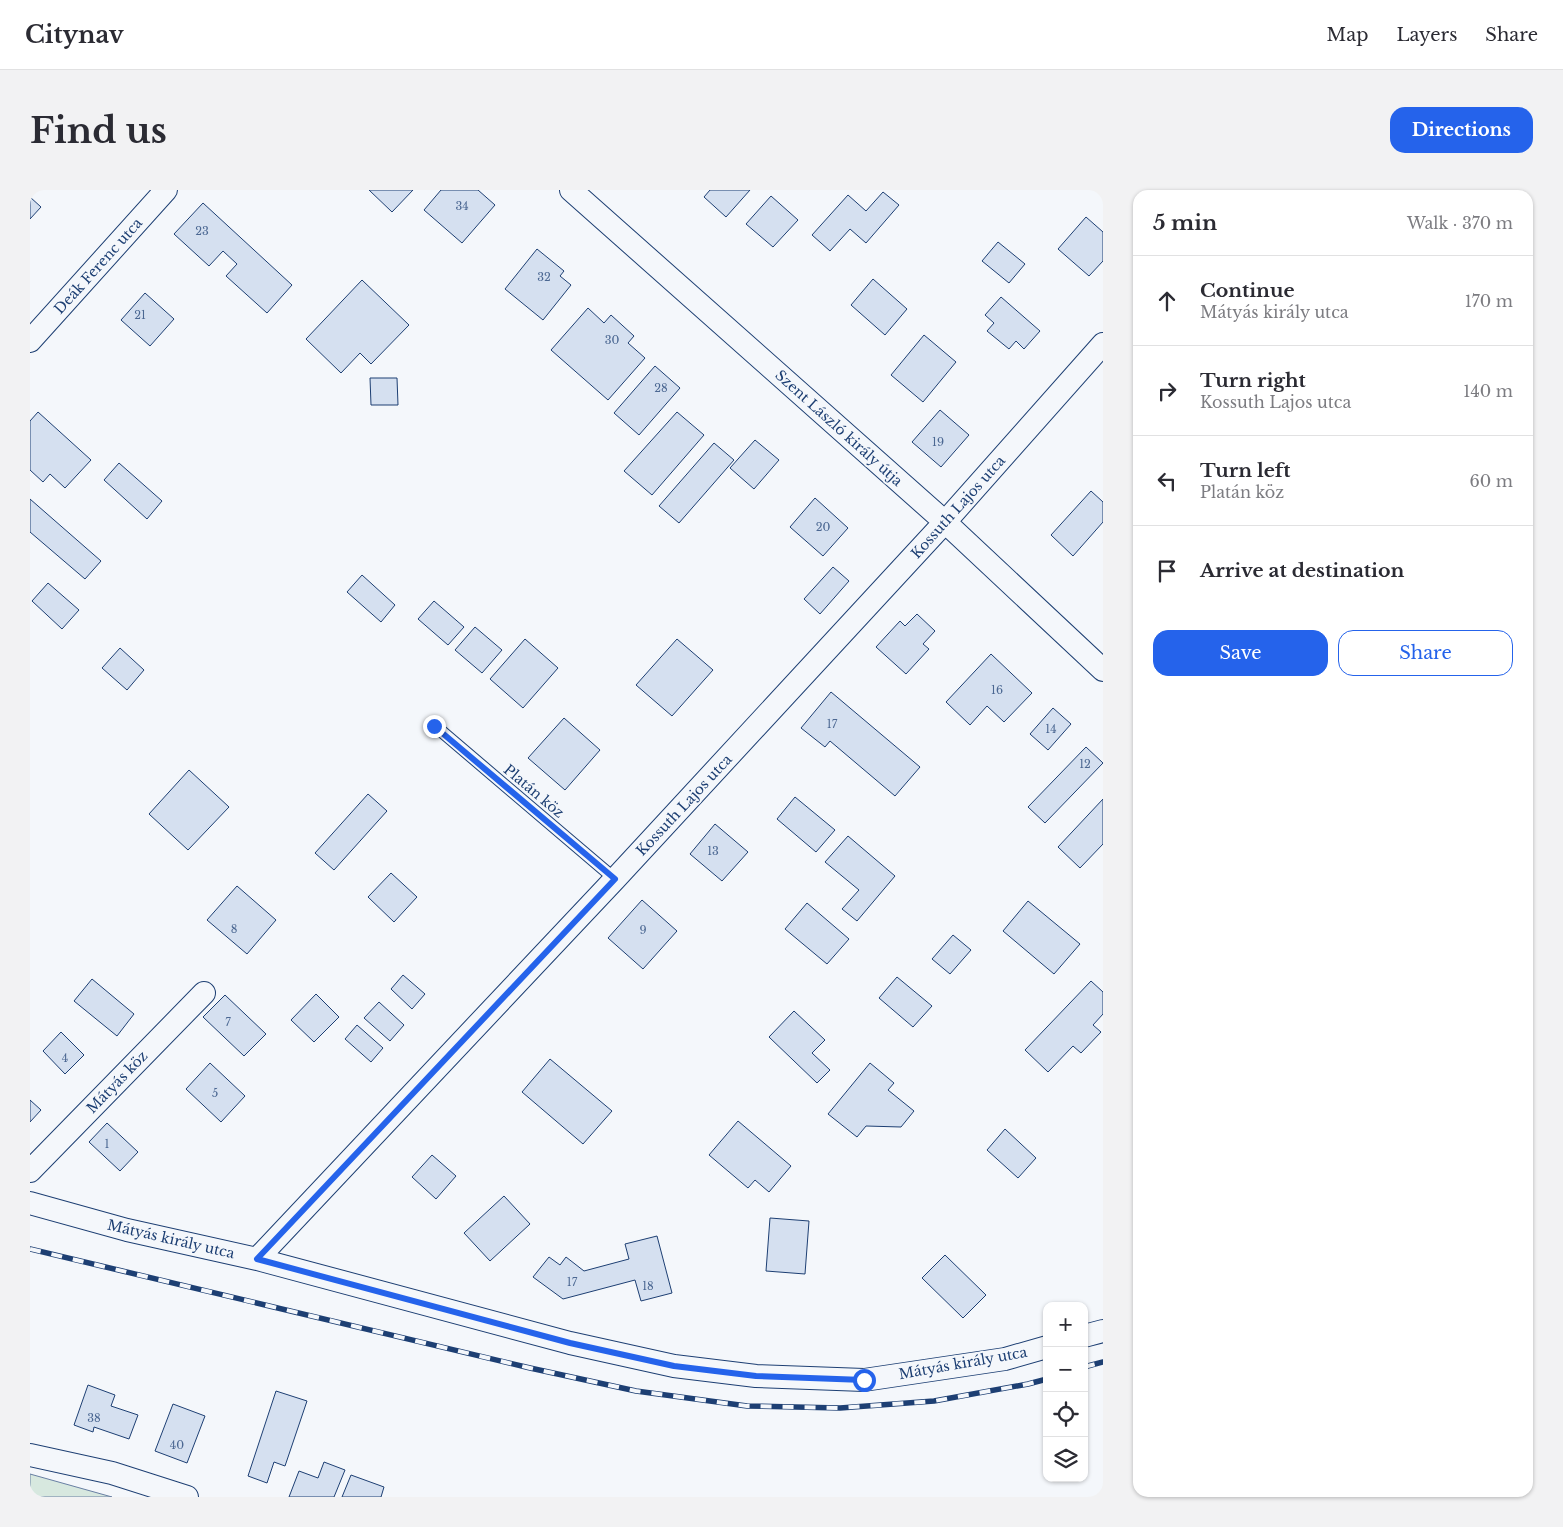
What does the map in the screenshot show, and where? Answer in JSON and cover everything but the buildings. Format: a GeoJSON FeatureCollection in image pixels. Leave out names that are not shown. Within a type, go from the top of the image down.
{"type":"FeatureCollection","features":[{"type":"Feature","properties":{"kind":"street","name":"Deák Ferenc utca"},"geometry":{"type":"LineString","coordinates":[[30,341],[166,190]]}},
{"type":"Feature","properties":{"kind":"street","name":"Szent László király útja"},"geometry":{"type":"LineString","coordinates":[[572,190],[945,522],[1103,670]]}},
{"type":"Feature","properties":{"kind":"street","name":"Kossuth Lajos utca"},"geometry":{"type":"LineString","coordinates":[[257,1259],[615,879],[945,522],[1103,344]]}},
{"type":"Feature","properties":{"kind":"street","name":"Mátyás köz"},"geometry":{"type":"LineString","coordinates":[[30,1171],[204,993]]}},
{"type":"Feature","properties":{"kind":"street","name":"Mátyás király utca"},"geometry":{"type":"LineString","coordinates":[[30,1204],[127,1230],[257,1259],[570,1343],[674,1366],[756,1376],[864,1380],[1005,1359],[1043,1348]]}},
{"type":"Feature","properties":{"kind":"street"},"geometry":{"type":"LineString","coordinates":[[1088,1335],[1103,1331]]}},
{"type":"Feature","properties":{"kind":"street"},"geometry":{"type":"LineString","coordinates":[[30,1455],[112,1472],[187,1497]]}},
{"type":"Feature","properties":{"kind":"lane","name":"Platán köz"},"geometry":{"type":"LineString","coordinates":[[434,726],[615,879]]}},
{"type":"Feature","properties":{"kind":"shaded area"},"geometry":{"type":"Polygon","coordinates":[[[30,1474],[112,1497],[30,1497],[30,1474]]]}},
{"type":"Feature","properties":{"kind":"railway"},"geometry":{"type":"LineString","coordinates":[[30,1249],[530,1368],[636,1391],[747,1406],[840,1408],[934,1401],[1043,1380]]}},
{"type":"Feature","properties":{"kind":"railway"},"geometry":{"type":"LineString","coordinates":[[1088,1366],[1103,1362]]}},
{"type":"Feature","properties":{"kind":"route"},"geometry":{"type":"LineString","coordinates":[[434,726],[615,879],[257,1259],[570,1343],[674,1366],[756,1376],[864,1380]]}}]}
